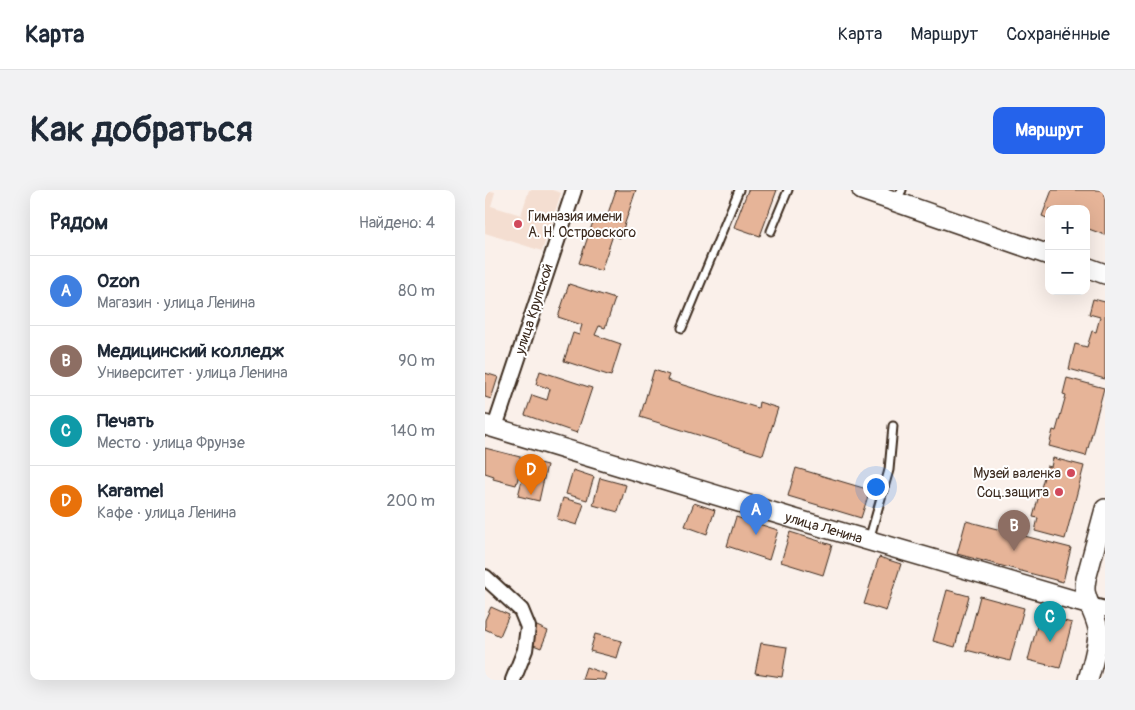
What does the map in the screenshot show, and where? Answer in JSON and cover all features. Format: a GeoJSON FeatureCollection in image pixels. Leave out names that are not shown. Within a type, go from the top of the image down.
{"type":"FeatureCollection","features":[{"type":"Feature","properties":{"kind":"street","name":"улица Крупской"},"geometry":{"type":"LineString","coordinates":[[490,426],[574,190]]}},
{"type":"Feature","properties":{"kind":"street"},"geometry":{"type":"LineString","coordinates":[[862,190],[899,196],[1045,252]]}},
{"type":"Feature","properties":{"kind":"street"},"geometry":{"type":"LineString","coordinates":[[1090,269],[1105,274]]}},
{"type":"Feature","properties":{"kind":"street","name":"улица Ленина"},"geometry":{"type":"LineString","coordinates":[[490,426],[795,519],[1097,607]]}},
{"type":"Feature","properties":{"kind":"street"},"geometry":{"type":"LineString","coordinates":[[1088,680],[1098,630],[1097,607],[1086,596],[1085,589],[1105,509]]}},
{"type":"Feature","properties":{"kind":"street"},"geometry":{"type":"LineString","coordinates":[[485,577],[521,610],[528,627],[525,650],[513,680]]}},
{"type":"Feature","properties":{"kind":"lane"},"geometry":{"type":"LineString","coordinates":[[682,328],[739,190]]}},
{"type":"Feature","properties":{"kind":"lane"},"geometry":{"type":"LineString","coordinates":[[771,231],[788,190]]}},
{"type":"Feature","properties":{"kind":"lane"},"geometry":{"type":"LineString","coordinates":[[869,540],[889,470],[893,426]]}},
{"type":"Feature","properties":{"kind":"shaded area","name":"Гимназия имени А. Н. Островского"},"geometry":{"type":"Polygon","coordinates":[[[485,190],[495,192],[491,206],[521,215],[529,190],[552,190],[561,193],[542,251],[485,233],[485,190]]]}},
{"type":"Feature","properties":{"kind":"building"},"geometry":{"type":"Polygon","coordinates":[[[616,190],[636,190],[620,238],[613,235],[601,271],[579,263],[594,219],[605,222],[616,190]]]}},
{"type":"Feature","properties":{"kind":"building"},"geometry":{"type":"Polygon","coordinates":[[[748,190],[777,190],[760,236],[734,227],[748,190]]]}},
{"type":"Feature","properties":{"kind":"building"},"geometry":{"type":"Polygon","coordinates":[[[1052,190],[1105,190],[1105,235],[1090,229],[1090,205],[1046,205],[1052,190]]]}},
{"type":"Feature","properties":{"kind":"building"},"geometry":{"type":"Polygon","coordinates":[[[569,284],[615,299],[605,328],[599,326],[595,335],[621,344],[611,376],[564,361],[573,333],[579,335],[582,325],[558,317],[569,284]]]}},
{"type":"Feature","properties":{"kind":"building"},"geometry":{"type":"Polygon","coordinates":[[[1093,299],[1105,302],[1105,379],[1069,369],[1075,344],[1087,347],[1092,331],[1096,332],[1100,317],[1089,314],[1093,299]]]}},
{"type":"Feature","properties":{"kind":"building"},"geometry":{"type":"Polygon","coordinates":[[[654,370],[669,375],[667,380],[758,408],[759,402],[778,408],[763,455],[640,417],[654,370]]]}},
{"type":"Feature","properties":{"kind":"building"},"geometry":{"type":"Polygon","coordinates":[[[540,371],[592,388],[577,433],[525,415],[532,395],[547,400],[550,389],[536,384],[540,371]]]}},
{"type":"Feature","properties":{"kind":"building"},"geometry":{"type":"Polygon","coordinates":[[[485,373],[498,377],[491,399],[485,397],[485,373]]]}},
{"type":"Feature","properties":{"kind":"building"},"geometry":{"type":"Polygon","coordinates":[[[1067,378],[1104,388],[1086,456],[1049,446],[1053,430],[1056,431],[1066,395],[1063,394],[1067,378]]]}},
{"type":"Feature","properties":{"kind":"building"},"geometry":{"type":"Polygon","coordinates":[[[485,448],[524,458],[516,485],[493,479],[494,476],[485,473],[485,448]]]}},
{"type":"Feature","properties":{"kind":"building","name":"Соц.защита"},"geometry":{"type":"Polygon","coordinates":[[[1053,458],[1084,466],[1065,539],[1035,531],[1038,518],[1033,517],[1047,466],[1051,467],[1053,458]]]}},
{"type":"Feature","properties":{"kind":"building"},"geometry":{"type":"Polygon","coordinates":[[[527,460],[547,465],[539,501],[518,496],[527,460]]]}},
{"type":"Feature","properties":{"kind":"building"},"geometry":{"type":"Polygon","coordinates":[[[796,468],[870,490],[861,518],[788,496],[796,468]]]}},
{"type":"Feature","properties":{"kind":"building"},"geometry":{"type":"Polygon","coordinates":[[[573,470],[594,477],[587,500],[566,494],[573,470]]]}},
{"type":"Feature","properties":{"kind":"building"},"geometry":{"type":"Polygon","coordinates":[[[600,478],[626,485],[618,512],[593,505],[600,478]]]}},
{"type":"Feature","properties":{"kind":"building"},"geometry":{"type":"Polygon","coordinates":[[[563,498],[584,504],[577,525],[557,519],[563,498]]]}},
{"type":"Feature","properties":{"kind":"building"},"geometry":{"type":"Polygon","coordinates":[[[694,503],[715,510],[707,534],[685,526],[694,503]]]}},
{"type":"Feature","properties":{"kind":"building"},"geometry":{"type":"Polygon","coordinates":[[[736,517],[778,530],[769,560],[727,546],[736,517]]]}},
{"type":"Feature","properties":{"kind":"building"},"geometry":{"type":"Polygon","coordinates":[[[966,521],[1071,548],[1063,582],[957,554],[966,521]]]}},
{"type":"Feature","properties":{"kind":"building"},"geometry":{"type":"Polygon","coordinates":[[[790,532],[832,545],[823,575],[781,562],[790,532]]]}},
{"type":"Feature","properties":{"kind":"building"},"geometry":{"type":"Polygon","coordinates":[[[879,557],[901,564],[886,611],[864,604],[879,557]]]}},
{"type":"Feature","properties":{"kind":"building"},"geometry":{"type":"Polygon","coordinates":[[[947,590],[969,596],[955,647],[933,641],[947,590]]]}},
{"type":"Feature","properties":{"kind":"building"},"geometry":{"type":"Polygon","coordinates":[[[980,596],[1024,608],[1010,661],[966,650],[980,596]]]}},
{"type":"Feature","properties":{"kind":"building"},"geometry":{"type":"Polygon","coordinates":[[[491,607],[509,615],[500,636],[485,629],[485,620],[491,607]]]}},
{"type":"Feature","properties":{"kind":"building"},"geometry":{"type":"Polygon","coordinates":[[[1040,615],[1072,623],[1060,668],[1028,660],[1040,615]]]}},
{"type":"Feature","properties":{"kind":"building"},"geometry":{"type":"Polygon","coordinates":[[[528,622],[548,631],[541,648],[521,640],[528,622]]]}},
{"type":"Feature","properties":{"kind":"building"},"geometry":{"type":"Polygon","coordinates":[[[595,634],[622,641],[617,658],[590,651],[595,634]]]}},
{"type":"Feature","properties":{"kind":"building"},"geometry":{"type":"Polygon","coordinates":[[[761,643],[787,647],[782,677],[755,673],[761,643]]]}},
{"type":"Feature","properties":{"kind":"building"},"geometry":{"type":"Polygon","coordinates":[[[586,667],[606,674],[604,680],[582,679],[586,667]]]}},
{"type":"Feature","properties":{"kind":"place","name":"Гимназия имени А. Н. Островского"},"geometry":{"type":"Point","coordinates":[518,224]}},
{"type":"Feature","properties":{"kind":"place","name":"Музей валенка"},"geometry":{"type":"Point","coordinates":[1071,473]}},
{"type":"Feature","properties":{"kind":"place","name":"Соц.защита"},"geometry":{"type":"Point","coordinates":[1059,492]}},
{"type":"Feature","properties":{"kind":"place","name":"Karamel"},"geometry":{"type":"Point","coordinates":[531,495]}},
{"type":"Feature","properties":{"kind":"place","name":"Ozon"},"geometry":{"type":"Point","coordinates":[756,535]}},
{"type":"Feature","properties":{"kind":"place","name":"Медицинский колледж"},"geometry":{"type":"Point","coordinates":[1014,551]}},
{"type":"Feature","properties":{"kind":"place","name":"Печать"},"geometry":{"type":"Point","coordinates":[1050,642]}}]}
